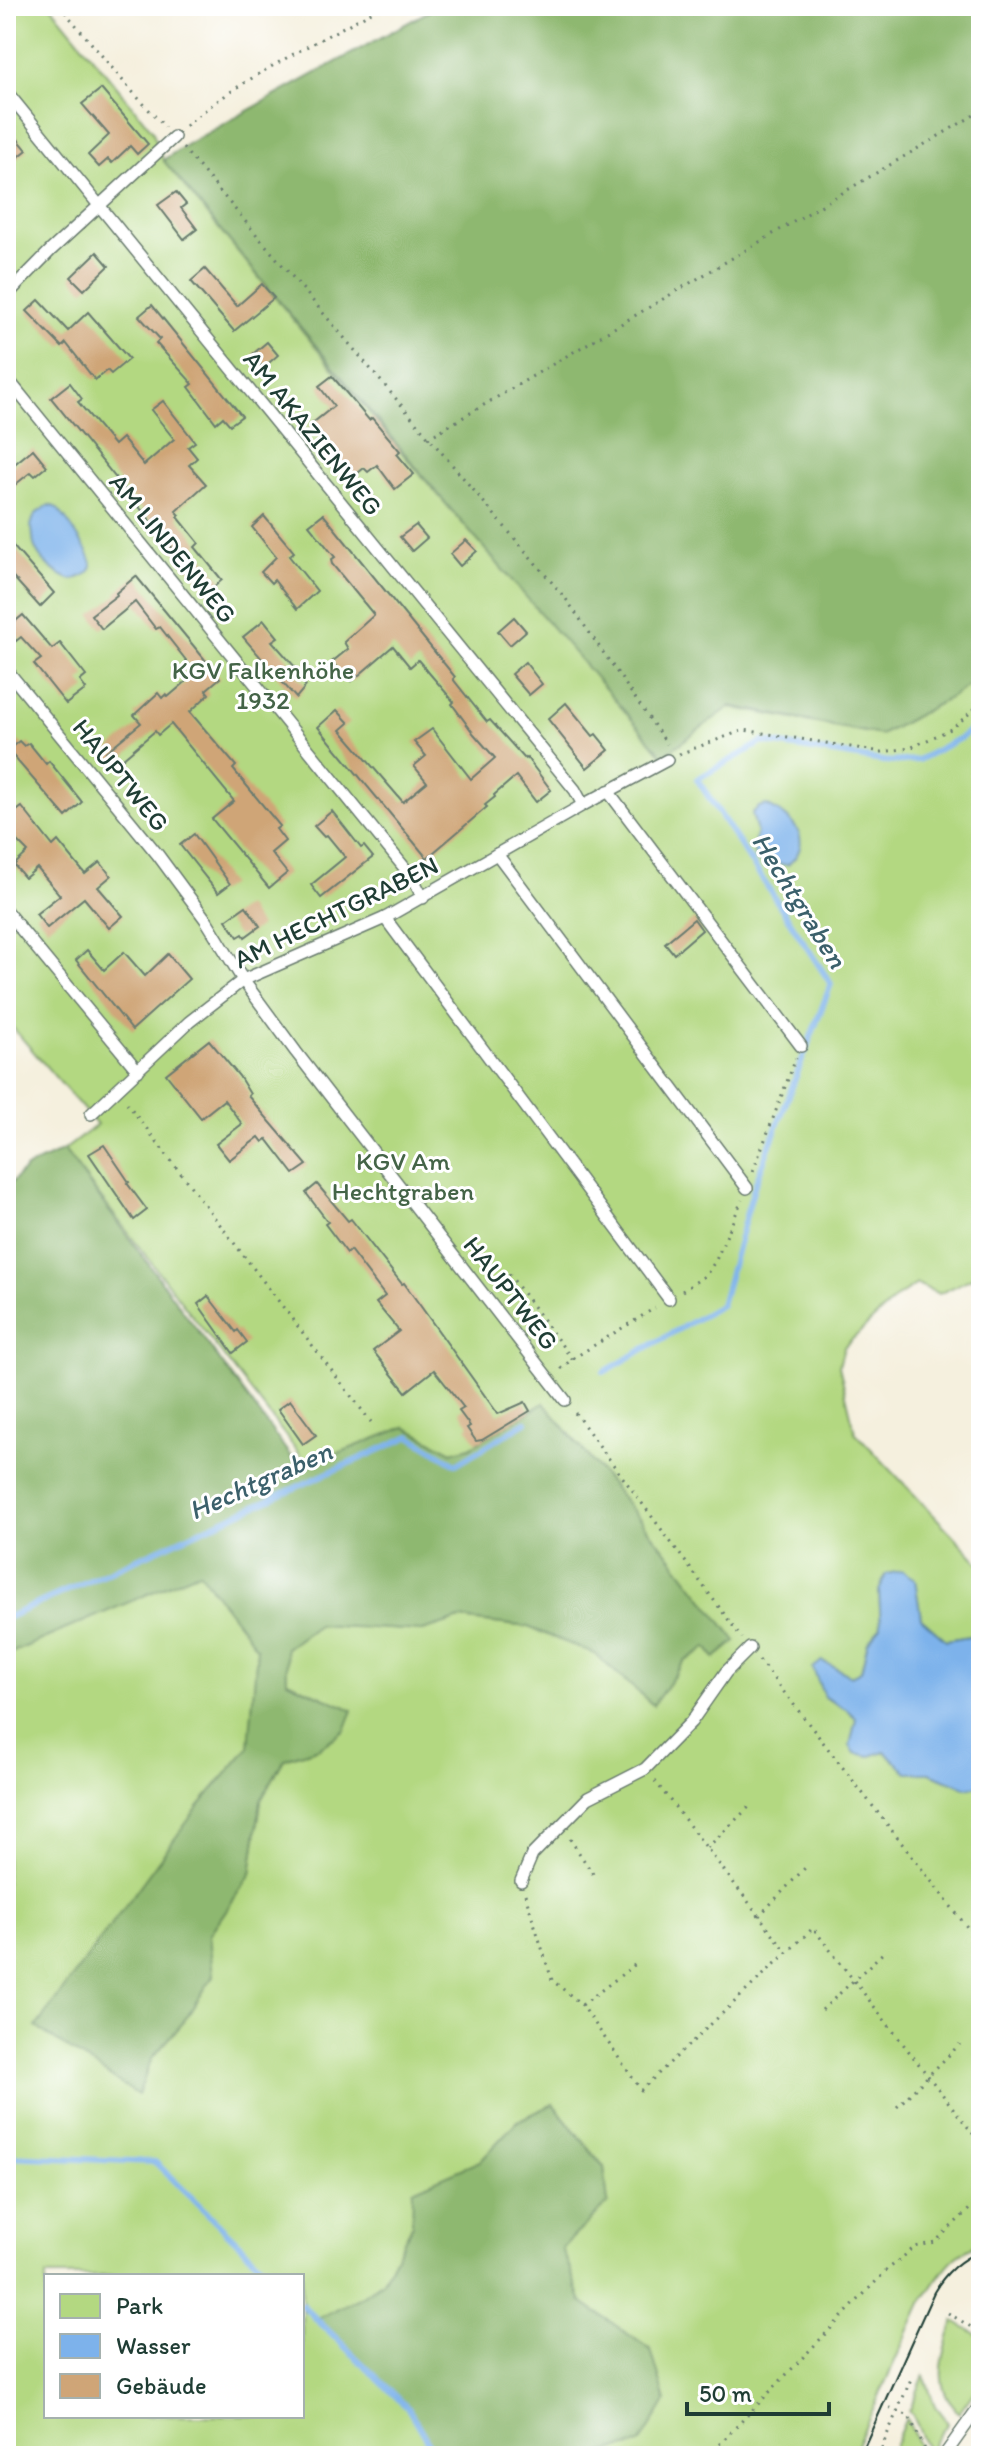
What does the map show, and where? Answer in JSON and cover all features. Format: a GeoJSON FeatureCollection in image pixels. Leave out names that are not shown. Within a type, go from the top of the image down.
{"type":"FeatureCollection","features":[{"type":"Feature","properties":{"kind":"lane","name":"AM AKAZIENWEG"},"geometry":{"type":"LineString","coordinates":[[6,91],[565,778],[583,805]]}},
{"type":"Feature","properties":{"kind":"lane"},"geometry":{"type":"LineString","coordinates":[[6,296],[174,137]]}},
{"type":"Feature","properties":{"kind":"lane","name":"AM LINDENWEG"},"geometry":{"type":"LineString","coordinates":[[6,377],[412,877],[423,898]]}},
{"type":"Feature","properties":{"kind":"lane","name":"HAUPTWEG"},"geometry":{"type":"LineString","coordinates":[[6,669],[158,855],[296,1052],[565,1400]]}},
{"type":"Feature","properties":{"kind":"lane","name":"AM HECHTGRABEN"},"geometry":{"type":"LineString","coordinates":[[91,1114],[189,1022],[243,980],[385,918],[671,758]]}},
{"type":"Feature","properties":{"kind":"lane"},"geometry":{"type":"LineString","coordinates":[[608,791],[801,1046]]}},
{"type":"Feature","properties":{"kind":"lane"},"geometry":{"type":"LineString","coordinates":[[497,854],[747,1188]]}},
{"type":"Feature","properties":{"kind":"lane"},"geometry":{"type":"LineString","coordinates":[[6,911],[138,1071]]}},
{"type":"Feature","properties":{"kind":"lane"},"geometry":{"type":"LineString","coordinates":[[385,918],[669,1299]]}},
{"type":"Feature","properties":{"kind":"lane"},"geometry":{"type":"LineString","coordinates":[[521,1881],[532,1855],[588,1798],[645,1769],[691,1722],[726,1672],[750,1648]]}},
{"type":"Feature","properties":{"kind":"lane"},"geometry":{"type":"LineString","coordinates":[[944,2456],[981,2404]]}},
{"type":"Feature","properties":{"kind":"path"},"geometry":{"type":"LineString","coordinates":[[60,6],[566,599],[671,758],[744,730],[882,752],[910,748],[953,728],[981,703]]}},
{"type":"Feature","properties":{"kind":"path"},"geometry":{"type":"LineString","coordinates":[[174,137],[200,114],[261,74],[382,6]]}},
{"type":"Feature","properties":{"kind":"path"},"geometry":{"type":"LineString","coordinates":[[428,438],[981,111]]}},
{"type":"Feature","properties":{"kind":"path"},"geometry":{"type":"LineString","coordinates":[[551,1381],[572,1359],[706,1275],[716,1260],[747,1188],[801,1046]]}},
{"type":"Feature","properties":{"kind":"path"},"geometry":{"type":"LineString","coordinates":[[117,1091],[371,1422]]}},
{"type":"Feature","properties":{"kind":"path"},"geometry":{"type":"LineString","coordinates":[[509,1274],[572,1359]]}},
{"type":"Feature","properties":{"kind":"path"},"geometry":{"type":"LineString","coordinates":[[565,1400],[750,1648],[981,1945]]}},
{"type":"Feature","properties":{"kind":"path"},"geometry":{"type":"LineString","coordinates":[[645,1769],[787,1952]]}},
{"type":"Feature","properties":{"kind":"path"},"geometry":{"type":"LineString","coordinates":[[707,1848],[751,1805]]}},
{"type":"Feature","properties":{"kind":"path"},"geometry":{"type":"LineString","coordinates":[[561,1826],[593,1874]]}},
{"type":"Feature","properties":{"kind":"path"},"geometry":{"type":"LineString","coordinates":[[759,1916],[805,1868]]}},
{"type":"Feature","properties":{"kind":"path"},"geometry":{"type":"LineString","coordinates":[[521,1881],[552,1980],[582,2005],[641,2090],[813,1928],[981,2144]]}},
{"type":"Feature","properties":{"kind":"path"},"geometry":{"type":"LineString","coordinates":[[822,2010],[886,1950]]}},
{"type":"Feature","properties":{"kind":"path"},"geometry":{"type":"LineString","coordinates":[[582,2005],[637,1963]]}},
{"type":"Feature","properties":{"kind":"path"},"geometry":{"type":"LineString","coordinates":[[897,2107],[960,2044]]}},
{"type":"Feature","properties":{"kind":"path"},"geometry":{"type":"LineString","coordinates":[[708,2456],[887,2270],[915,2247],[935,2242],[981,2198]]}},
{"type":"Feature","properties":{"kind":"path"},"geometry":{"type":"LineString","coordinates":[[948,2313],[981,2333]]}},
{"type":"Feature","properties":{"kind":"path"},"geometry":{"type":"LineString","coordinates":[[878,2456],[911,2379]]}},
{"type":"Feature","properties":{"kind":"path"},"geometry":{"type":"LineString","coordinates":[[882,2404],[909,2416],[928,2456]]}},
{"type":"Feature","properties":{"kind":"green space"},"geometry":{"type":"Polygon","coordinates":[[[6,6],[51,6],[152,130],[163,160],[402,453],[663,755],[728,707],[881,735],[981,677],[981,1269],[972,1278],[939,1294],[917,1284],[897,1297],[844,1347],[839,1366],[855,1432],[981,1565],[981,1632],[946,1640],[921,1618],[914,1579],[879,1591],[881,1627],[868,1642],[861,1671],[851,1676],[822,1661],[824,1697],[857,1718],[850,1746],[870,1756],[885,1751],[907,1773],[930,1773],[967,1788],[981,1786],[981,2243],[953,2260],[921,2303],[852,2456],[586,2456],[651,2350],[581,2302],[562,2248],[607,2203],[604,2167],[553,2104],[516,2122],[412,2225],[383,2281],[361,2297],[317,2319],[408,2408],[436,2456],[6,2456],[6,1655],[199,1571],[257,1648],[250,1747],[198,1807],[152,2058],[182,2024],[213,1976],[209,1935],[251,1874],[261,1800],[284,1759],[319,1748],[345,1730],[352,1710],[287,1681],[286,1648],[318,1625],[423,1631],[460,1619],[528,1627],[595,1654],[653,1705],[684,1662],[707,1647],[715,1658],[736,1641],[544,1403],[470,1447],[452,1452],[405,1427],[308,1465],[64,1150],[97,1125],[6,1020],[6,6]]]}},
{"type":"Feature","properties":{"kind":"green space"},"geometry":{"type":"Polygon","coordinates":[[[438,6],[981,6],[981,677],[881,735],[731,706],[663,756],[447,505],[163,160],[438,6]]]}},
{"type":"Feature","properties":{"kind":"green space"},"geometry":{"type":"Polygon","coordinates":[[[64,1150],[298,1466],[308,1465],[405,1427],[452,1452],[470,1447],[544,1403],[736,1641],[715,1658],[707,1647],[684,1662],[653,1705],[595,1654],[528,1627],[460,1619],[423,1631],[318,1625],[286,1648],[287,1681],[353,1710],[345,1730],[319,1748],[284,1759],[261,1800],[251,1874],[209,1935],[213,1976],[182,2024],[152,2058],[138,2095],[36,2027],[198,1807],[249,1747],[257,1648],[199,1572],[6,1655],[6,1188],[26,1168],[64,1150]]]}},
{"type":"Feature","properties":{"kind":"green space"},"geometry":{"type":"Polygon","coordinates":[[[553,2104],[604,2167],[608,2203],[562,2248],[582,2302],[651,2350],[666,2401],[640,2444],[586,2456],[436,2456],[408,2408],[316,2319],[361,2297],[383,2281],[412,2225],[413,2190],[480,2161],[516,2122],[553,2104]]]}},
{"type":"Feature","properties":{"kind":"green space"},"geometry":{"type":"Polygon","coordinates":[[[954,2321],[981,2337],[981,2382],[959,2413],[950,2402],[942,2380],[944,2358],[954,2321]]]}},
{"type":"Feature","properties":{"kind":"green space"},"geometry":{"type":"Polygon","coordinates":[[[924,2375],[935,2406],[948,2423],[928,2451],[909,2412],[924,2375]]]}},
{"type":"Feature","properties":{"kind":"green space"},"geometry":{"type":"Polygon","coordinates":[[[906,2418],[924,2455],[924,2456],[890,2456],[906,2418]]]}},
{"type":"Feature","properties":{"kind":"water"},"geometry":{"type":"Polygon","coordinates":[[[49,505],[64,517],[91,561],[89,572],[72,580],[49,567],[33,542],[31,526],[34,518],[49,505]]]}},
{"type":"Feature","properties":{"kind":"water"},"geometry":{"type":"Polygon","coordinates":[[[766,805],[792,823],[800,838],[796,856],[788,865],[761,863],[755,857],[753,846],[757,833],[752,813],[766,805]]]}},
{"type":"Feature","properties":{"kind":"water"},"geometry":{"type":"Polygon","coordinates":[[[902,1571],[915,1579],[921,1618],[946,1640],[981,1632],[981,1786],[967,1788],[930,1773],[907,1773],[885,1751],[870,1756],[855,1753],[850,1746],[856,1718],[824,1697],[813,1668],[822,1661],[851,1676],[861,1671],[868,1642],[881,1627],[879,1591],[886,1574],[902,1571]]]}},
{"type":"Feature","properties":{"kind":"building"},"geometry":{"type":"Polygon","coordinates":[[[101,89],[148,144],[137,154],[130,146],[112,163],[108,159],[99,167],[88,155],[109,135],[82,104],[101,89]]]}},
{"type":"Feature","properties":{"kind":"building"},"geometry":{"type":"Polygon","coordinates":[[[6,125],[27,150],[6,167],[6,125]]]}},
{"type":"Feature","properties":{"kind":"building"},"geometry":{"type":"Polygon","coordinates":[[[176,192],[186,204],[181,208],[197,229],[184,239],[158,205],[176,192]]]}},
{"type":"Feature","properties":{"kind":"building"},"geometry":{"type":"Polygon","coordinates":[[[97,252],[109,266],[84,290],[71,277],[97,252]]]}},
{"type":"Feature","properties":{"kind":"building"},"geometry":{"type":"Polygon","coordinates":[[[205,269],[237,306],[262,284],[274,298],[234,331],[191,281],[205,269]]]}},
{"type":"Feature","properties":{"kind":"building"},"geometry":{"type":"Polygon","coordinates":[[[39,300],[68,331],[88,312],[129,359],[111,374],[107,370],[95,380],[66,343],[62,347],[27,311],[39,300]]]}},
{"type":"Feature","properties":{"kind":"building"},"geometry":{"type":"Polygon","coordinates":[[[152,305],[242,416],[230,425],[223,417],[216,423],[189,387],[193,384],[156,343],[160,339],[139,316],[152,305]]]}},
{"type":"Feature","properties":{"kind":"building"},"geometry":{"type":"Polygon","coordinates":[[[267,342],[278,355],[263,368],[253,354],[267,342]]]}},
{"type":"Feature","properties":{"kind":"building"},"geometry":{"type":"Polygon","coordinates":[[[332,376],[400,451],[397,454],[414,474],[395,489],[377,465],[368,472],[364,468],[353,477],[309,426],[334,406],[319,386],[332,376]]]}},
{"type":"Feature","properties":{"kind":"building"},"geometry":{"type":"Polygon","coordinates":[[[70,383],[82,399],[78,402],[114,445],[122,438],[144,465],[174,439],[151,410],[163,401],[195,442],[188,447],[197,458],[189,465],[206,484],[176,511],[199,543],[195,547],[222,580],[208,592],[51,398],[70,383]]]}},
{"type":"Feature","properties":{"kind":"building"},"geometry":{"type":"Polygon","coordinates":[[[33,449],[47,466],[35,476],[31,472],[6,492],[6,471],[33,449]]]}},
{"type":"Feature","properties":{"kind":"building"},"geometry":{"type":"Polygon","coordinates":[[[323,514],[455,677],[453,679],[487,722],[490,720],[527,758],[551,790],[536,802],[516,776],[494,795],[485,805],[487,807],[427,858],[318,727],[337,710],[349,723],[341,730],[403,802],[427,782],[414,766],[426,756],[414,742],[432,729],[471,779],[495,758],[418,660],[410,667],[393,646],[352,681],[332,662],[348,649],[344,642],[374,615],[332,564],[331,560],[335,557],[309,525],[323,514]]]}},
{"type":"Feature","properties":{"kind":"building"},"geometry":{"type":"Polygon","coordinates":[[[264,516],[294,552],[289,556],[317,591],[297,609],[274,580],[271,583],[261,572],[276,557],[252,527],[264,516]]]}},
{"type":"Feature","properties":{"kind":"building"},"geometry":{"type":"Polygon","coordinates":[[[416,525],[427,538],[412,551],[400,537],[416,525]]]}},
{"type":"Feature","properties":{"kind":"building"},"geometry":{"type":"Polygon","coordinates":[[[6,538],[54,593],[40,607],[6,569],[6,538]]]}},
{"type":"Feature","properties":{"kind":"building"},"geometry":{"type":"Polygon","coordinates":[[[466,540],[477,551],[460,566],[450,554],[466,540]]]}},
{"type":"Feature","properties":{"kind":"building"},"geometry":{"type":"Polygon","coordinates":[[[136,576],[220,678],[206,690],[209,694],[190,712],[236,766],[233,769],[280,826],[276,829],[285,841],[271,853],[287,873],[269,888],[212,819],[234,801],[171,724],[158,735],[155,731],[115,765],[106,752],[141,723],[134,715],[158,693],[162,698],[166,694],[168,697],[196,673],[160,627],[156,629],[135,602],[102,629],[91,615],[136,576]]]}},
{"type":"Feature","properties":{"kind":"building"},"geometry":{"type":"Polygon","coordinates":[[[23,615],[52,649],[60,643],[86,676],[80,681],[86,689],[66,704],[34,664],[41,659],[21,637],[16,641],[6,629],[23,615]]]}},
{"type":"Feature","properties":{"kind":"building"},"geometry":{"type":"Polygon","coordinates":[[[514,617],[526,631],[510,645],[498,631],[514,617]]]}},
{"type":"Feature","properties":{"kind":"building"},"geometry":{"type":"Polygon","coordinates":[[[264,620],[278,637],[272,641],[296,668],[293,670],[306,686],[296,698],[243,637],[264,620]]]}},
{"type":"Feature","properties":{"kind":"building"},"geometry":{"type":"Polygon","coordinates":[[[525,662],[542,684],[529,695],[511,674],[525,662]]]}},
{"type":"Feature","properties":{"kind":"building"},"geometry":{"type":"Polygon","coordinates":[[[566,703],[609,750],[587,768],[548,719],[566,703]]]}},
{"type":"Feature","properties":{"kind":"building"},"geometry":{"type":"Polygon","coordinates":[[[19,741],[24,746],[29,743],[46,764],[49,761],[82,802],[66,817],[8,750],[19,741]]]}},
{"type":"Feature","properties":{"kind":"building"},"geometry":{"type":"Polygon","coordinates":[[[22,807],[53,846],[58,841],[85,874],[100,862],[111,876],[98,887],[123,916],[109,928],[84,898],[47,928],[36,914],[60,895],[37,868],[25,878],[14,865],[28,852],[8,832],[16,824],[10,816],[22,807]]]}},
{"type":"Feature","properties":{"kind":"building"},"geometry":{"type":"Polygon","coordinates":[[[332,811],[361,848],[364,846],[373,857],[321,898],[311,885],[345,857],[327,835],[324,837],[314,826],[332,811]]]}},
{"type":"Feature","properties":{"kind":"building"},"geometry":{"type":"Polygon","coordinates":[[[194,834],[230,884],[218,893],[180,845],[194,834]]]}},
{"type":"Feature","properties":{"kind":"building"},"geometry":{"type":"Polygon","coordinates":[[[246,906],[260,926],[245,937],[243,934],[238,937],[226,920],[246,906]]]}},
{"type":"Feature","properties":{"kind":"building"},"geometry":{"type":"Polygon","coordinates":[[[694,919],[702,930],[674,954],[665,943],[694,919]]]}},
{"type":"Feature","properties":{"kind":"building"},"geometry":{"type":"Polygon","coordinates":[[[87,950],[104,970],[124,952],[145,976],[168,954],[189,979],[132,1030],[76,960],[87,950]]]}},
{"type":"Feature","properties":{"kind":"building"},"geometry":{"type":"Polygon","coordinates":[[[209,1040],[239,1076],[250,1094],[248,1096],[307,1165],[294,1174],[267,1139],[263,1142],[259,1137],[229,1160],[216,1144],[242,1124],[224,1100],[201,1118],[166,1074],[209,1040]]]}},
{"type":"Feature","properties":{"kind":"building"},"geometry":{"type":"Polygon","coordinates":[[[104,1145],[147,1210],[134,1220],[89,1154],[104,1145]]]}},
{"type":"Feature","properties":{"kind":"building"},"geometry":{"type":"Polygon","coordinates":[[[317,1184],[348,1221],[351,1219],[404,1283],[498,1414],[525,1402],[530,1411],[476,1441],[459,1411],[464,1408],[434,1370],[406,1392],[373,1351],[399,1331],[376,1303],[385,1296],[350,1250],[347,1253],[306,1193],[317,1184]]]}},
{"type":"Feature","properties":{"kind":"building"},"geometry":{"type":"Polygon","coordinates":[[[208,1296],[247,1342],[233,1353],[198,1304],[208,1296]]]}},
{"type":"Feature","properties":{"kind":"building"},"geometry":{"type":"Polygon","coordinates":[[[290,1400],[316,1435],[303,1444],[278,1409],[290,1400]]]}},
{"type":"Feature","properties":{"kind":"waterway","name":"Hechtgraben"},"geometry":{"type":"LineString","coordinates":[[604,1372],[721,1305],[754,1187],[831,984],[697,779],[763,742],[889,762],[918,760],[962,737],[981,720]]}},
{"type":"Feature","properties":{"kind":"waterway","name":"Hechtgraben"},"geometry":{"type":"LineString","coordinates":[[6,1618],[410,1436],[456,1464],[526,1422]]}},
{"type":"Feature","properties":{"kind":"waterway","name":"Hechtgraben"},"geometry":{"type":"LineString","coordinates":[[6,2156],[155,2162],[270,2274]]}},
{"type":"Feature","properties":{"kind":"waterway","name":"Hechtgraben"},"geometry":{"type":"LineString","coordinates":[[304,2307],[408,2408],[436,2456]]}},
{"type":"Feature","properties":{"kind":"tram line"},"geometry":{"type":"LineString","coordinates":[[860,2456],[934,2292],[954,2267],[981,2251]]}},
{"type":"Feature","properties":{"kind":"park label","name":"KGV Falkenhöhe 1932"},"geometry":{"type":"Point","coordinates":[263,685]}},
{"type":"Feature","properties":{"kind":"park label","name":"KGV Am Hechtgraben"},"geometry":{"type":"Point","coordinates":[403,1176]}}]}
